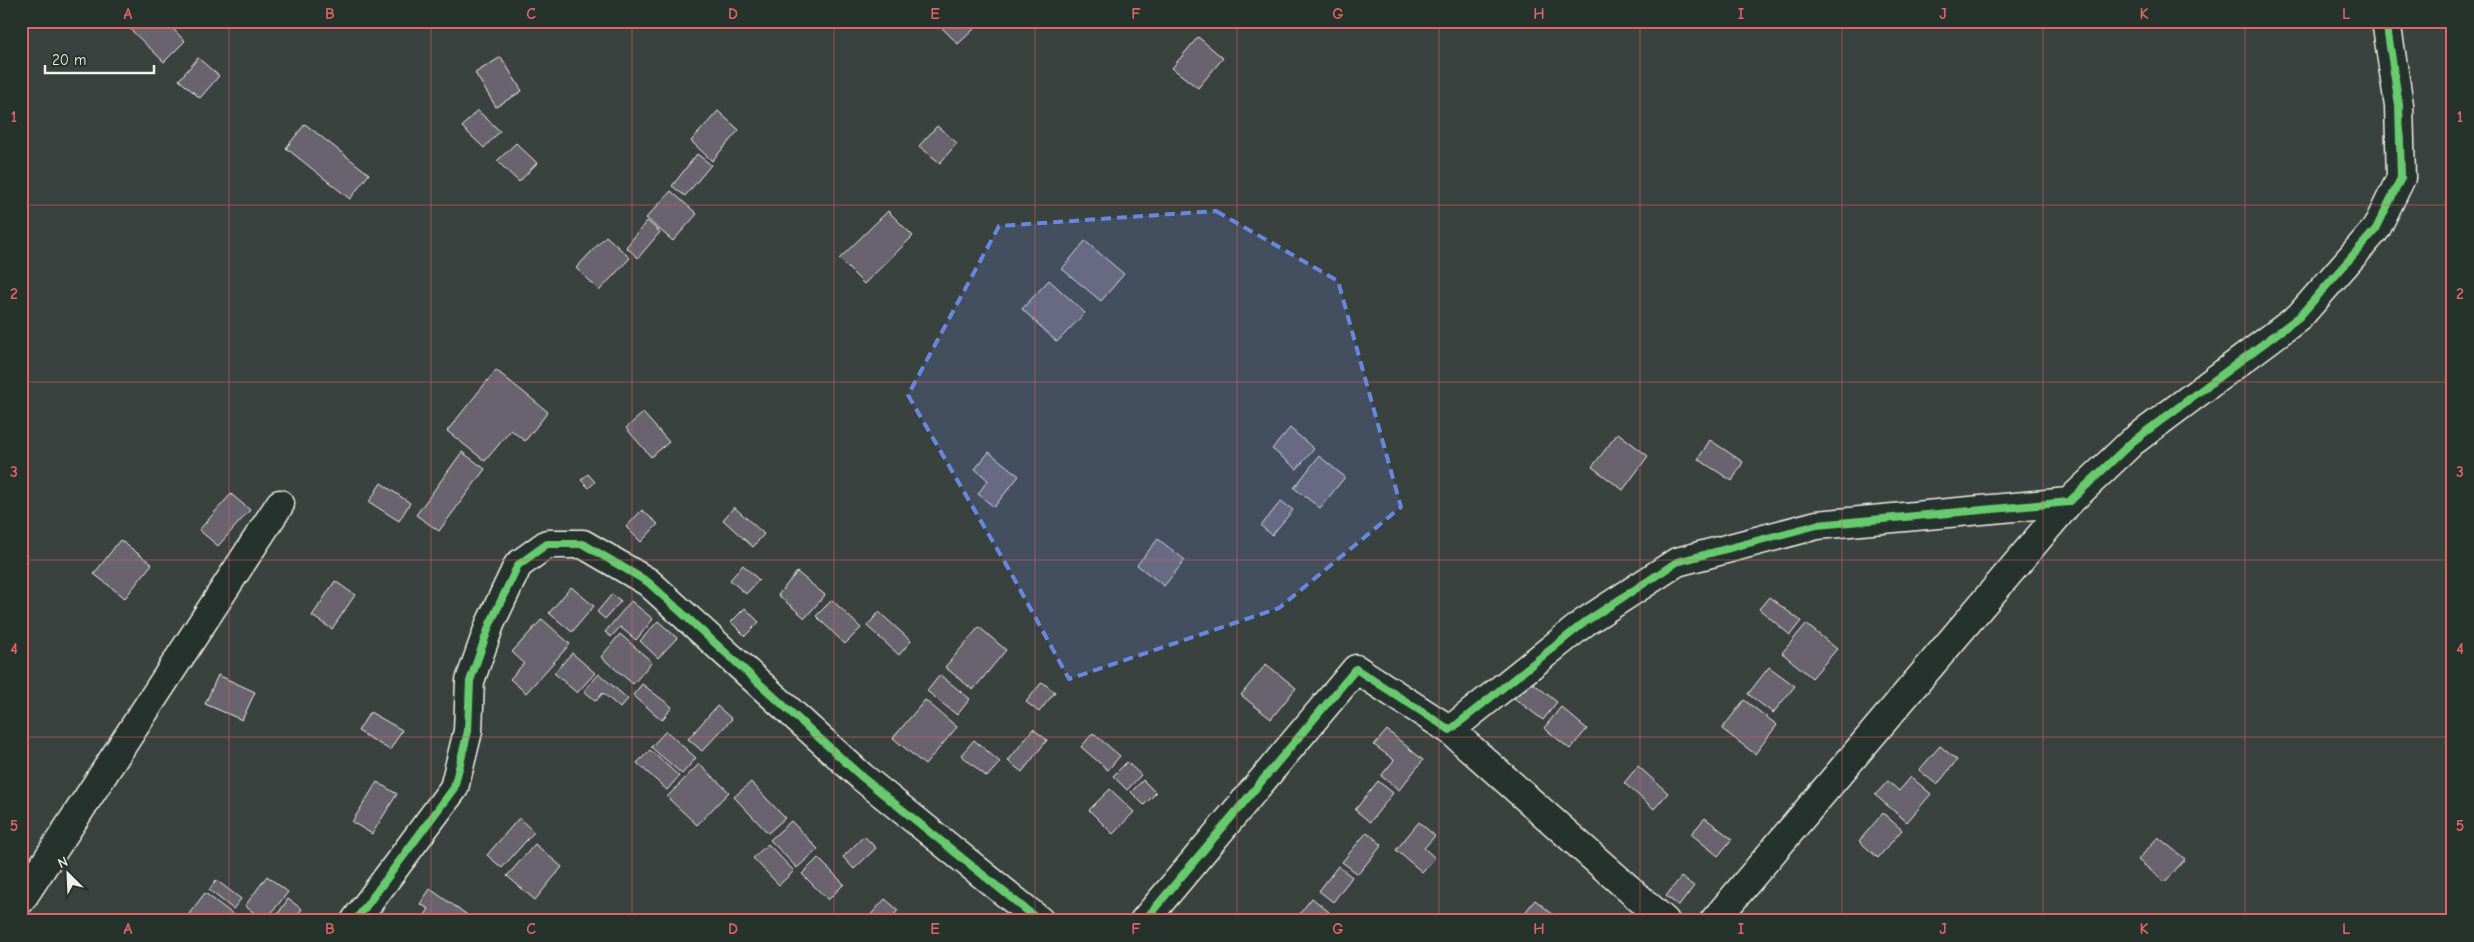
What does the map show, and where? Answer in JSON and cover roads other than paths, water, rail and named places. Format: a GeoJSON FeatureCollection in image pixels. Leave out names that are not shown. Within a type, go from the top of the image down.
{"type":"FeatureCollection","features":[{"type":"Feature","properties":{"kind":"street"},"geometry":{"type":"LineString","coordinates":[[1714,921],[2069,502],[2132,442],[2299,316],[2376,229],[2401,178],[2399,105],[2386,21]]}},
{"type":"Feature","properties":{"kind":"street"},"geometry":{"type":"LineString","coordinates":[[1450,730],[1585,622],[1678,562],[1817,525],[2069,502]]}},
{"type":"Feature","properties":{"kind":"street"},"geometry":{"type":"LineString","coordinates":[[21,900],[280,504]]}},
{"type":"Feature","properties":{"kind":"street"},"geometry":{"type":"LineString","coordinates":[[355,921],[454,788],[468,731],[470,681],[490,624],[518,566],[548,544],[583,544],[648,582],[862,777],[1040,921]]}},
{"type":"Feature","properties":{"kind":"street"},"geometry":{"type":"LineString","coordinates":[[1144,921],[1356,669],[1450,730],[1665,921]]}}]}
